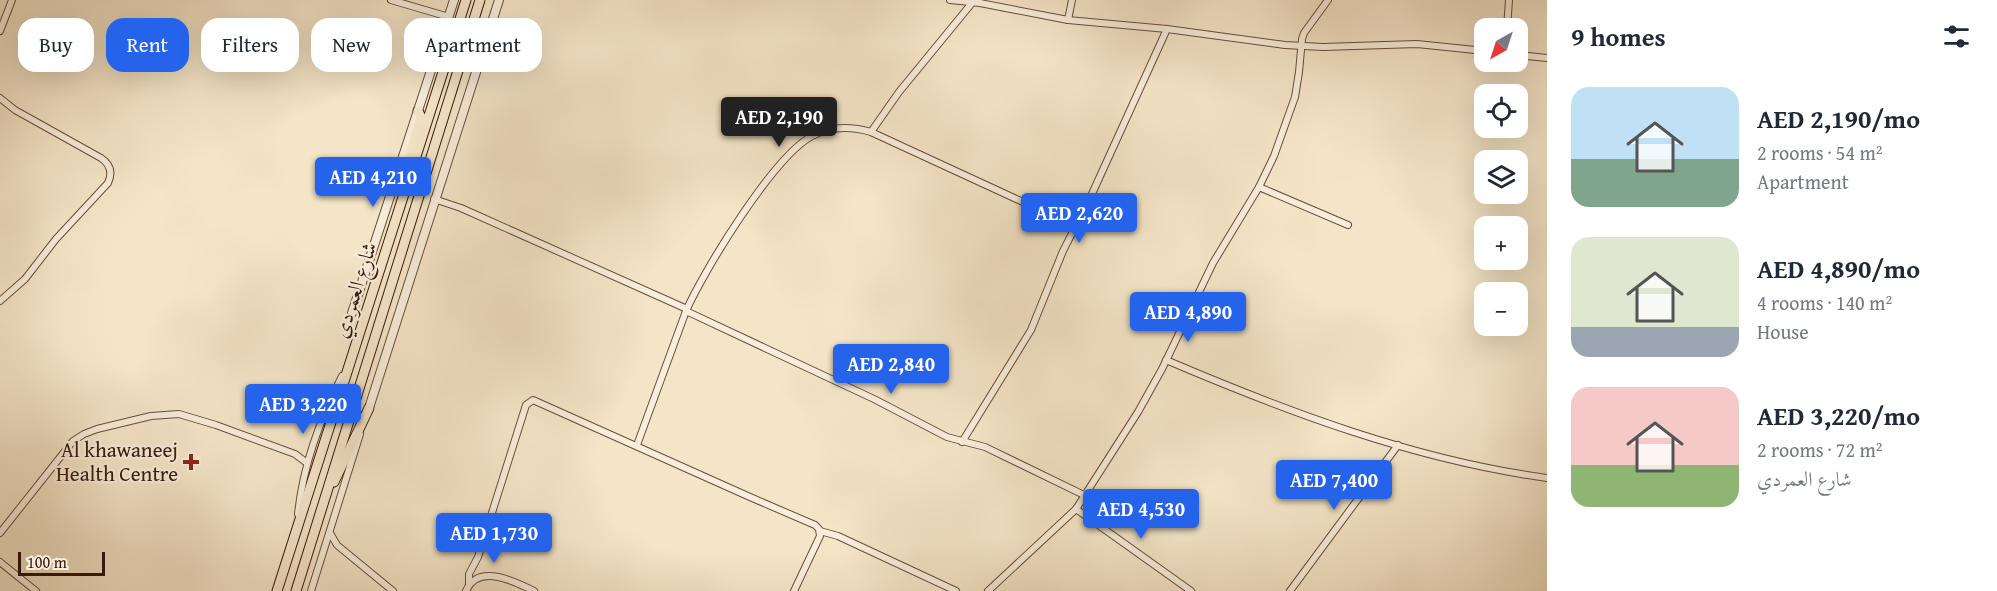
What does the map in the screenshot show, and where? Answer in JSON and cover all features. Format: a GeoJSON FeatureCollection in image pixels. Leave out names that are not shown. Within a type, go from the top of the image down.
{"type":"FeatureCollection","features":[{"type":"Feature","properties":{"kind":"main road","name":"شارع العمردي"},"geometry":{"type":"LineString","coordinates":[[277,591],[466,0]]}},
{"type":"Feature","properties":{"kind":"main road","name":"شارع العمردي"},"geometry":{"type":"LineString","coordinates":[[296,591],[480,0]]}},
{"type":"Feature","properties":{"kind":"main road"},"geometry":{"type":"LineString","coordinates":[[401,206],[403,186],[421,117],[418,111]]}},
{"type":"Feature","properties":{"kind":"main road"},"geometry":{"type":"LineString","coordinates":[[327,491],[343,465],[369,408]]}},
{"type":"Feature","properties":{"kind":"street"},"geometry":{"type":"LineString","coordinates":[[0,31],[12,0]]}},
{"type":"Feature","properties":{"kind":"street"},"geometry":{"type":"LineString","coordinates":[[391,0],[449,17]]}},
{"type":"Feature","properties":{"kind":"street"},"geometry":{"type":"LineString","coordinates":[[352,313],[454,0]]}},
{"type":"Feature","properties":{"kind":"street"},"geometry":{"type":"LineString","coordinates":[[311,591],[499,0]]}},
{"type":"Feature","properties":{"kind":"street"},"geometry":{"type":"LineString","coordinates":[[950,0],[978,2],[1068,20],[1167,29],[1301,46],[1417,45],[1474,50]]}},
{"type":"Feature","properties":{"kind":"street"},"geometry":{"type":"LineString","coordinates":[[1068,20],[1072,0]]}},
{"type":"Feature","properties":{"kind":"street"},"geometry":{"type":"LineString","coordinates":[[988,591],[1076,509],[1138,412],[1213,263],[1259,187],[1278,149],[1298,84],[1304,33],[1328,0]]}},
{"type":"Feature","properties":{"kind":"street"},"geometry":{"type":"LineString","coordinates":[[1508,18],[1509,0]]}},
{"type":"Feature","properties":{"kind":"street"},"geometry":{"type":"LineString","coordinates":[[871,132],[894,98],[978,2]]}},
{"type":"Feature","properties":{"kind":"street"},"geometry":{"type":"LineString","coordinates":[[962,442],[1031,330],[1063,251],[1167,29]]}},
{"type":"Feature","properties":{"kind":"street"},"geometry":{"type":"LineString","coordinates":[[1528,56],[1547,58]]}},
{"type":"Feature","properties":{"kind":"street"},"geometry":{"type":"LineString","coordinates":[[0,98],[15,110],[101,158],[108,163],[111,173],[108,183],[50,247],[29,275],[0,301]]}},
{"type":"Feature","properties":{"kind":"street"},"geometry":{"type":"LineString","coordinates":[[637,445],[686,310],[719,252],[777,168],[800,144],[816,134],[846,127],[871,132],[1075,226]]}},
{"type":"Feature","properties":{"kind":"street"},"geometry":{"type":"LineString","coordinates":[[1259,187],[1348,225]]}},
{"type":"Feature","properties":{"kind":"street"},"geometry":{"type":"LineString","coordinates":[[434,199],[686,310],[874,399],[947,437],[992,450],[1086,496]]}},
{"type":"Feature","properties":{"kind":"street"},"geometry":{"type":"LineString","coordinates":[[298,529],[301,492],[307,463],[323,417],[354,354]]}},
{"type":"Feature","properties":{"kind":"street"},"geometry":{"type":"LineString","coordinates":[[1166,360],[1282,407],[1398,445],[1480,467],[1547,478]]}},
{"type":"Feature","properties":{"kind":"street"},"geometry":{"type":"LineString","coordinates":[[466,591],[469,574],[478,557],[527,402],[536,400],[815,525],[820,531],[844,538],[956,591]]}},
{"type":"Feature","properties":{"kind":"street"},"geometry":{"type":"LineString","coordinates":[[0,538],[3,531],[73,441],[97,429],[151,416],[179,414],[299,455],[307,463]]}},
{"type":"Feature","properties":{"kind":"street"},"geometry":{"type":"LineString","coordinates":[[1290,591],[1398,445]]}},
{"type":"Feature","properties":{"kind":"street"},"geometry":{"type":"LineString","coordinates":[[1076,509],[1191,591]]}},
{"type":"Feature","properties":{"kind":"street"},"geometry":{"type":"LineString","coordinates":[[794,591],[819,539],[820,531]]}},
{"type":"Feature","properties":{"kind":"street"},"geometry":{"type":"LineString","coordinates":[[329,532],[337,545],[393,591]]}},
{"type":"Feature","properties":{"kind":"street"},"geometry":{"type":"LineString","coordinates":[[324,549],[337,545]]}},
{"type":"Feature","properties":{"kind":"street"},"geometry":{"type":"LineString","coordinates":[[0,562],[36,591]]}},
{"type":"Feature","properties":{"kind":"street"},"geometry":{"type":"LineString","coordinates":[[469,584],[481,577],[495,576],[534,591]]}},
{"type":"Feature","properties":{"kind":"place","name":"Al khawaneej Health Centre"},"geometry":{"type":"Point","coordinates":[191,462]}}]}
